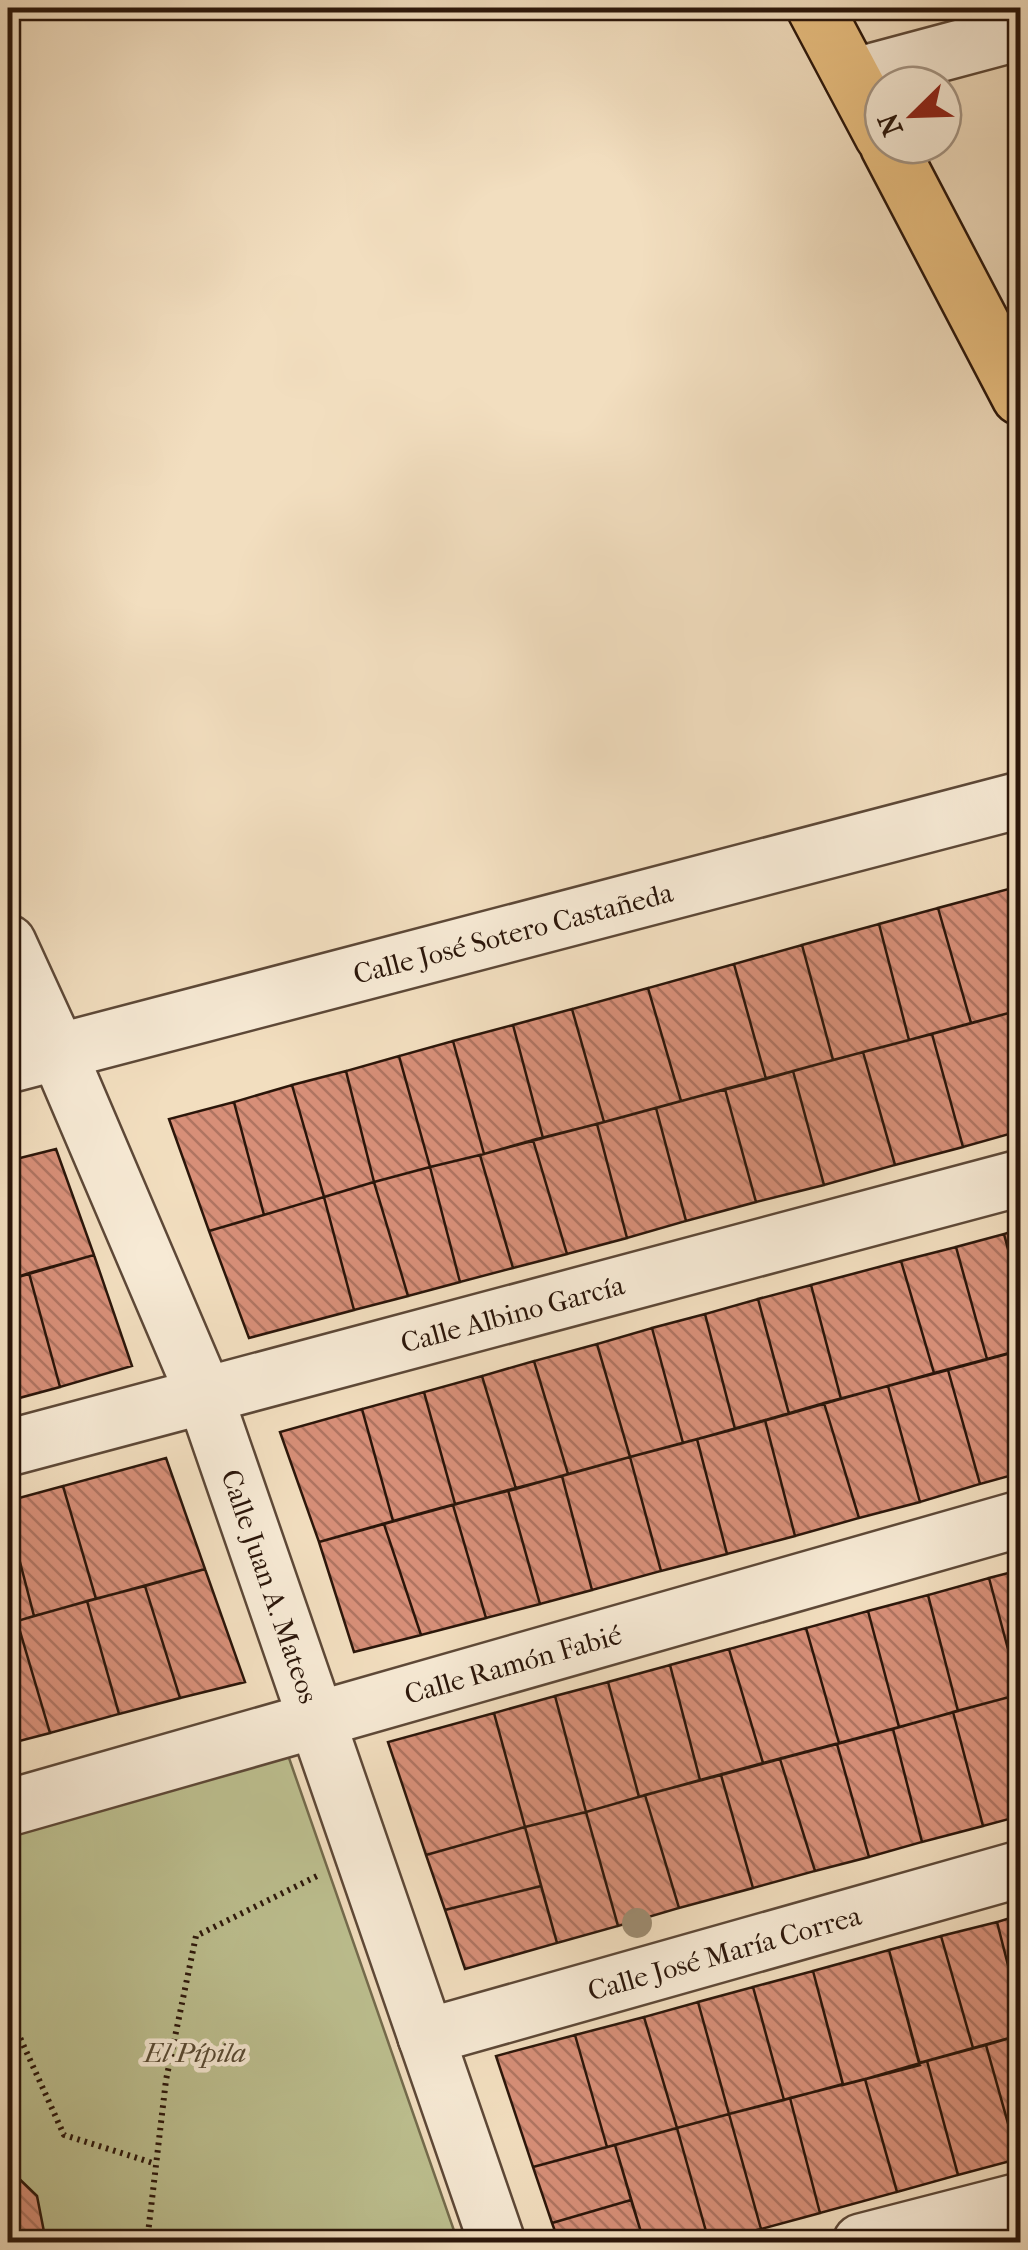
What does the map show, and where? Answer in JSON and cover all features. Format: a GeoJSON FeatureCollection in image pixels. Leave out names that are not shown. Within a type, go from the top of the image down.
{"type":"FeatureCollection","features":[{"type":"Feature","properties":{"kind":"main road"},"geometry":{"type":"LineString","coordinates":[[815,8],[863,98]]}},
{"type":"Feature","properties":{"kind":"main road"},"geometry":{"type":"LineString","coordinates":[[899,165],[1019,389]]}},
{"type":"Feature","properties":{"kind":"street"},"geometry":{"type":"LineString","coordinates":[[852,77],[1020,32]]}},
{"type":"Feature","properties":{"kind":"street","name":"Calle José Sotero Castañeda"},"geometry":{"type":"LineString","coordinates":[[33,1058],[1020,800]]}},
{"type":"Feature","properties":{"kind":"street","name":"Calle Juan A. Mateos"},"geometry":{"type":"LineString","coordinates":[[8,943],[33,1058],[204,1394],[497,2242]]}},
{"type":"Feature","properties":{"kind":"street","name":"Calle Albino García"},"geometry":{"type":"LineString","coordinates":[[8,1448],[1020,1178]]}},
{"type":"Feature","properties":{"kind":"street","name":"Calle Ramón Fabié"},"geometry":{"type":"LineString","coordinates":[[8,1808],[1020,1519]]}},
{"type":"Feature","properties":{"kind":"street","name":"Calle José María Correa"},"geometry":{"type":"LineString","coordinates":[[426,2037],[1020,1870]]}},
{"type":"Feature","properties":{"kind":"street"},"geometry":{"type":"LineString","coordinates":[[861,2242],[1020,2201]]}},
{"type":"Feature","properties":{"kind":"path"},"geometry":{"type":"LineString","coordinates":[[147,2242],[166,2080],[196,1936],[363,1853]]}},
{"type":"Feature","properties":{"kind":"path"},"geometry":{"type":"LineString","coordinates":[[8,2010],[10,2023],[64,2135],[156,2164]]}},
{"type":"Feature","properties":{"kind":"green space","name":"El Pípila"},"geometry":{"type":"Polygon","coordinates":[[[281,1754],[289,1758],[458,2242],[8,2242],[8,1825],[281,1754]]]}},
{"type":"Feature","properties":{"kind":"building"},"geometry":{"type":"Polygon","coordinates":[[[1020,886],[1020,1010],[971,1023],[938,908],[1020,886]]]}},
{"type":"Feature","properties":{"kind":"building"},"geometry":{"type":"Polygon","coordinates":[[[938,908],[971,1023],[909,1040],[879,924],[938,908]]]}},
{"type":"Feature","properties":{"kind":"building"},"geometry":{"type":"Polygon","coordinates":[[[879,924],[909,1040],[833,1060],[802,945],[879,924]]]}},
{"type":"Feature","properties":{"kind":"building"},"geometry":{"type":"Polygon","coordinates":[[[802,945],[833,1060],[766,1079],[734,964],[802,945]]]}},
{"type":"Feature","properties":{"kind":"building"},"geometry":{"type":"Polygon","coordinates":[[[734,964],[766,1079],[681,1101],[648,988],[734,964]]]}},
{"type":"Feature","properties":{"kind":"building"},"geometry":{"type":"Polygon","coordinates":[[[648,988],[681,1101],[604,1122],[572,1009],[648,988]]]}},
{"type":"Feature","properties":{"kind":"building"},"geometry":{"type":"Polygon","coordinates":[[[572,1009],[604,1122],[543,1138],[513,1025],[572,1009]]]}},
{"type":"Feature","properties":{"kind":"building"},"geometry":{"type":"Polygon","coordinates":[[[1020,1010],[1020,1131],[963,1147],[932,1034],[1020,1010]]]}},
{"type":"Feature","properties":{"kind":"building"},"geometry":{"type":"Polygon","coordinates":[[[513,1025],[543,1138],[484,1154],[453,1041],[513,1025]]]}},
{"type":"Feature","properties":{"kind":"building"},"geometry":{"type":"Polygon","coordinates":[[[932,1034],[963,1147],[895,1165],[863,1052],[932,1034]]]}},
{"type":"Feature","properties":{"kind":"building"},"geometry":{"type":"Polygon","coordinates":[[[453,1041],[484,1154],[430,1167],[399,1056],[453,1041]]]}},
{"type":"Feature","properties":{"kind":"building"},"geometry":{"type":"Polygon","coordinates":[[[863,1052],[895,1165],[824,1185],[793,1071],[863,1052]]]}},
{"type":"Feature","properties":{"kind":"building"},"geometry":{"type":"Polygon","coordinates":[[[399,1056],[430,1167],[374,1182],[346,1071],[399,1056]]]}},
{"type":"Feature","properties":{"kind":"building"},"geometry":{"type":"Polygon","coordinates":[[[346,1071],[374,1182],[324,1197],[292,1085],[346,1071]]]}},
{"type":"Feature","properties":{"kind":"building"},"geometry":{"type":"Polygon","coordinates":[[[793,1071],[824,1185],[756,1202],[725,1089],[793,1071]]]}},
{"type":"Feature","properties":{"kind":"building"},"geometry":{"type":"Polygon","coordinates":[[[292,1085],[324,1197],[264,1215],[234,1102],[292,1085]]]}},
{"type":"Feature","properties":{"kind":"building"},"geometry":{"type":"Polygon","coordinates":[[[725,1089],[756,1202],[686,1221],[656,1108],[725,1089]]]}},
{"type":"Feature","properties":{"kind":"building"},"geometry":{"type":"Polygon","coordinates":[[[234,1102],[264,1215],[209,1231],[169,1119],[234,1102]]]}},
{"type":"Feature","properties":{"kind":"building"},"geometry":{"type":"Polygon","coordinates":[[[656,1108],[686,1221],[627,1238],[597,1124],[656,1108]]]}},
{"type":"Feature","properties":{"kind":"building"},"geometry":{"type":"Polygon","coordinates":[[[597,1124],[627,1238],[567,1254],[533,1140],[597,1124]]]}},
{"type":"Feature","properties":{"kind":"building"},"geometry":{"type":"Polygon","coordinates":[[[533,1140],[567,1254],[513,1268],[480,1155],[533,1140]]]}},
{"type":"Feature","properties":{"kind":"building"},"geometry":{"type":"Polygon","coordinates":[[[56,1149],[94,1255],[8,1280],[8,1161],[56,1149]]]}},
{"type":"Feature","properties":{"kind":"building"},"geometry":{"type":"Polygon","coordinates":[[[480,1155],[513,1268],[460,1282],[430,1167],[480,1155]]]}},
{"type":"Feature","properties":{"kind":"building"},"geometry":{"type":"Polygon","coordinates":[[[430,1167],[460,1282],[408,1296],[374,1182],[430,1167]]]}},
{"type":"Feature","properties":{"kind":"building"},"geometry":{"type":"Polygon","coordinates":[[[374,1182],[408,1296],[354,1310],[324,1197],[374,1182]]]}},
{"type":"Feature","properties":{"kind":"building"},"geometry":{"type":"Polygon","coordinates":[[[324,1197],[354,1310],[249,1338],[209,1231],[324,1197]]]}},
{"type":"Feature","properties":{"kind":"building"},"geometry":{"type":"Polygon","coordinates":[[[1020,1229],[1020,1294],[1004,1234],[1020,1229]]]}},
{"type":"Feature","properties":{"kind":"building"},"geometry":{"type":"Polygon","coordinates":[[[1004,1234],[1020,1294],[1020,1350],[987,1359],[956,1247],[1004,1234]]]}},
{"type":"Feature","properties":{"kind":"building"},"geometry":{"type":"Polygon","coordinates":[[[956,1247],[987,1359],[934,1373],[901,1261],[956,1247]]]}},
{"type":"Feature","properties":{"kind":"building"},"geometry":{"type":"Polygon","coordinates":[[[94,1255],[132,1366],[60,1387],[29,1273],[94,1255]]]}},
{"type":"Feature","properties":{"kind":"building"},"geometry":{"type":"Polygon","coordinates":[[[901,1261],[934,1373],[841,1399],[811,1285],[901,1261]]]}},
{"type":"Feature","properties":{"kind":"building"},"geometry":{"type":"Polygon","coordinates":[[[29,1273],[60,1387],[8,1401],[8,1280],[29,1273]]]}},
{"type":"Feature","properties":{"kind":"building"},"geometry":{"type":"Polygon","coordinates":[[[811,1285],[841,1399],[789,1414],[758,1299],[811,1285]]]}},
{"type":"Feature","properties":{"kind":"building"},"geometry":{"type":"Polygon","coordinates":[[[758,1299],[789,1414],[735,1429],[705,1314],[758,1299]]]}},
{"type":"Feature","properties":{"kind":"building"},"geometry":{"type":"Polygon","coordinates":[[[705,1314],[735,1429],[683,1443],[652,1328],[705,1314]]]}},
{"type":"Feature","properties":{"kind":"building"},"geometry":{"type":"Polygon","coordinates":[[[652,1328],[683,1443],[630,1457],[597,1344],[652,1328]]]}},
{"type":"Feature","properties":{"kind":"building"},"geometry":{"type":"Polygon","coordinates":[[[597,1344],[630,1457],[568,1474],[534,1361],[597,1344]]]}},
{"type":"Feature","properties":{"kind":"building"},"geometry":{"type":"Polygon","coordinates":[[[1020,1350],[1020,1390],[1011,1353],[1020,1350]]]}},
{"type":"Feature","properties":{"kind":"building"},"geometry":{"type":"Polygon","coordinates":[[[1011,1353],[1020,1390],[1020,1473],[980,1484],[948,1370],[1011,1353]]]}},
{"type":"Feature","properties":{"kind":"building"},"geometry":{"type":"Polygon","coordinates":[[[534,1361],[568,1474],[516,1489],[482,1376],[534,1361]]]}},
{"type":"Feature","properties":{"kind":"building"},"geometry":{"type":"Polygon","coordinates":[[[948,1370],[980,1484],[920,1502],[888,1386],[948,1370]]]}},
{"type":"Feature","properties":{"kind":"building"},"geometry":{"type":"Polygon","coordinates":[[[482,1376],[516,1489],[455,1504],[424,1392],[482,1376]]]}},
{"type":"Feature","properties":{"kind":"building"},"geometry":{"type":"Polygon","coordinates":[[[888,1386],[920,1502],[859,1518],[824,1403],[888,1386]]]}},
{"type":"Feature","properties":{"kind":"building"},"geometry":{"type":"Polygon","coordinates":[[[424,1392],[455,1504],[393,1521],[362,1409],[424,1392]]]}},
{"type":"Feature","properties":{"kind":"building"},"geometry":{"type":"Polygon","coordinates":[[[824,1403],[859,1518],[795,1536],[765,1420],[824,1403]]]}},
{"type":"Feature","properties":{"kind":"building"},"geometry":{"type":"Polygon","coordinates":[[[362,1409],[393,1521],[319,1542],[280,1432],[362,1409]]]}},
{"type":"Feature","properties":{"kind":"building"},"geometry":{"type":"Polygon","coordinates":[[[765,1420],[795,1536],[727,1554],[697,1439],[765,1420]]]}},
{"type":"Feature","properties":{"kind":"building"},"geometry":{"type":"Polygon","coordinates":[[[697,1439],[727,1554],[661,1571],[630,1457],[697,1439]]]}},
{"type":"Feature","properties":{"kind":"building"},"geometry":{"type":"Polygon","coordinates":[[[630,1457],[661,1571],[592,1590],[562,1476],[630,1457]]]}},
{"type":"Feature","properties":{"kind":"building"},"geometry":{"type":"Polygon","coordinates":[[[166,1458],[205,1569],[96,1599],[63,1486],[166,1458]]]}},
{"type":"Feature","properties":{"kind":"building"},"geometry":{"type":"Polygon","coordinates":[[[562,1476],[592,1590],[540,1604],[508,1490],[562,1476]]]}},
{"type":"Feature","properties":{"kind":"building"},"geometry":{"type":"Polygon","coordinates":[[[63,1486],[96,1599],[34,1616],[8,1516],[8,1501],[63,1486]]]}},
{"type":"Feature","properties":{"kind":"building"},"geometry":{"type":"Polygon","coordinates":[[[508,1490],[540,1604],[486,1618],[453,1505],[508,1490]]]}},
{"type":"Feature","properties":{"kind":"building"},"geometry":{"type":"Polygon","coordinates":[[[453,1505],[486,1618],[421,1635],[384,1524],[453,1505]]]}},
{"type":"Feature","properties":{"kind":"building"},"geometry":{"type":"Polygon","coordinates":[[[8,1516],[34,1616],[8,1624],[8,1516]]]}},
{"type":"Feature","properties":{"kind":"building"},"geometry":{"type":"Polygon","coordinates":[[[384,1524],[421,1635],[354,1652],[319,1542],[384,1524]]]}},
{"type":"Feature","properties":{"kind":"building"},"geometry":{"type":"Polygon","coordinates":[[[205,1569],[245,1682],[180,1698],[145,1586],[205,1569]]]}},
{"type":"Feature","properties":{"kind":"building"},"geometry":{"type":"Polygon","coordinates":[[[1020,1570],[1020,1694],[989,1578],[1020,1570]]]}},
{"type":"Feature","properties":{"kind":"building"},"geometry":{"type":"Polygon","coordinates":[[[989,1578],[1020,1694],[958,1711],[928,1595],[989,1578]]]}},
{"type":"Feature","properties":{"kind":"building"},"geometry":{"type":"Polygon","coordinates":[[[145,1586],[180,1698],[119,1714],[87,1601],[145,1586]]]}},
{"type":"Feature","properties":{"kind":"building"},"geometry":{"type":"Polygon","coordinates":[[[928,1595],[958,1711],[899,1727],[868,1611],[928,1595]]]}},
{"type":"Feature","properties":{"kind":"building"},"geometry":{"type":"Polygon","coordinates":[[[87,1601],[119,1714],[50,1733],[17,1621],[87,1601]]]}},
{"type":"Feature","properties":{"kind":"building"},"geometry":{"type":"Polygon","coordinates":[[[868,1611],[899,1727],[839,1743],[806,1628],[868,1611]]]}},
{"type":"Feature","properties":{"kind":"building"},"geometry":{"type":"Polygon","coordinates":[[[17,1621],[50,1733],[8,1744],[8,1624],[17,1621]]]}},
{"type":"Feature","properties":{"kind":"building"},"geometry":{"type":"Polygon","coordinates":[[[806,1628],[839,1743],[763,1763],[729,1649],[806,1628]]]}},
{"type":"Feature","properties":{"kind":"building"},"geometry":{"type":"Polygon","coordinates":[[[729,1649],[763,1763],[700,1780],[670,1665],[729,1649]]]}},
{"type":"Feature","properties":{"kind":"building"},"geometry":{"type":"Polygon","coordinates":[[[670,1665],[700,1780],[639,1797],[608,1682],[670,1665]]]}},
{"type":"Feature","properties":{"kind":"building"},"geometry":{"type":"Polygon","coordinates":[[[608,1682],[639,1797],[586,1812],[555,1696],[608,1682]]]}},
{"type":"Feature","properties":{"kind":"building"},"geometry":{"type":"Polygon","coordinates":[[[1020,1694],[1020,1723],[1013,1696],[1020,1694]]]}},
{"type":"Feature","properties":{"kind":"building"},"geometry":{"type":"Polygon","coordinates":[[[555,1696],[586,1812],[525,1827],[494,1713],[555,1696]]]}},
{"type":"Feature","properties":{"kind":"building"},"geometry":{"type":"Polygon","coordinates":[[[1013,1696],[1020,1723],[1020,1816],[983,1826],[953,1712],[1013,1696]]]}},
{"type":"Feature","properties":{"kind":"building"},"geometry":{"type":"Polygon","coordinates":[[[953,1712],[983,1826],[922,1842],[893,1729],[953,1712]]]}},
{"type":"Feature","properties":{"kind":"building"},"geometry":{"type":"Polygon","coordinates":[[[494,1713],[525,1827],[426,1855],[388,1742],[494,1713]]]}},
{"type":"Feature","properties":{"kind":"building"},"geometry":{"type":"Polygon","coordinates":[[[893,1729],[922,1842],[869,1857],[837,1744],[893,1729]]]}},
{"type":"Feature","properties":{"kind":"building"},"geometry":{"type":"Polygon","coordinates":[[[837,1744],[869,1857],[815,1871],[780,1759],[837,1744]]]}},
{"type":"Feature","properties":{"kind":"building"},"geometry":{"type":"Polygon","coordinates":[[[780,1759],[815,1871],[753,1888],[721,1775],[780,1759]]]}},
{"type":"Feature","properties":{"kind":"building"},"geometry":{"type":"Polygon","coordinates":[[[721,1775],[753,1888],[679,1908],[645,1795],[721,1775]]]}},
{"type":"Feature","properties":{"kind":"building"},"geometry":{"type":"Polygon","coordinates":[[[645,1795],[679,1908],[618,1926],[586,1812],[645,1795]]]}},
{"type":"Feature","properties":{"kind":"building"},"geometry":{"type":"Polygon","coordinates":[[[586,1812],[618,1926],[557,1943],[525,1827],[586,1812]]]}},
{"type":"Feature","properties":{"kind":"building"},"geometry":{"type":"Polygon","coordinates":[[[525,1827],[541,1886],[445,1910],[426,1855],[525,1827]]]}},
{"type":"Feature","properties":{"kind":"building"},"geometry":{"type":"Polygon","coordinates":[[[541,1886],[557,1943],[465,1969],[445,1910],[541,1886]]]}},
{"type":"Feature","properties":{"kind":"building"},"geometry":{"type":"Polygon","coordinates":[[[1020,1915],[1020,2012],[997,1922],[1020,1915]]]}},
{"type":"Feature","properties":{"kind":"building"},"geometry":{"type":"Polygon","coordinates":[[[997,1922],[1020,2012],[1020,2035],[973,2048],[941,1936],[997,1922]]]}},
{"type":"Feature","properties":{"kind":"building"},"geometry":{"type":"Polygon","coordinates":[[[941,1936],[973,2048],[919,2063],[889,1950],[941,1936]]]}},
{"type":"Feature","properties":{"kind":"building"},"geometry":{"type":"Polygon","coordinates":[[[889,1950],[920,2065],[843,2085],[813,1971],[889,1950]]]}},
{"type":"Feature","properties":{"kind":"building"},"geometry":{"type":"Polygon","coordinates":[[[813,1971],[843,2084],[784,2100],[753,1987],[813,1971]]]}},
{"type":"Feature","properties":{"kind":"building"},"geometry":{"type":"Polygon","coordinates":[[[753,1987],[784,2100],[729,2114],[698,2002],[753,1987]]]}},
{"type":"Feature","properties":{"kind":"building"},"geometry":{"type":"Polygon","coordinates":[[[698,2002],[729,2114],[677,2128],[644,2017],[698,2002]]]}},
{"type":"Feature","properties":{"kind":"building"},"geometry":{"type":"Polygon","coordinates":[[[644,2017],[677,2128],[607,2147],[575,2035],[644,2017]]]}},
{"type":"Feature","properties":{"kind":"building"},"geometry":{"type":"Polygon","coordinates":[[[575,2035],[607,2147],[533,2167],[496,2056],[575,2035]]]}},
{"type":"Feature","properties":{"kind":"building"},"geometry":{"type":"Polygon","coordinates":[[[1020,2035],[1020,2159],[1018,2159],[986,2045],[1020,2035]]]}},
{"type":"Feature","properties":{"kind":"building"},"geometry":{"type":"Polygon","coordinates":[[[986,2045],[1018,2159],[958,2175],[927,2061],[986,2045]]]}},
{"type":"Feature","properties":{"kind":"building"},"geometry":{"type":"Polygon","coordinates":[[[927,2061],[958,2175],[897,2192],[865,2079],[927,2061]]]}},
{"type":"Feature","properties":{"kind":"building"},"geometry":{"type":"Polygon","coordinates":[[[865,2079],[897,2192],[820,2213],[790,2098],[865,2079]]]}},
{"type":"Feature","properties":{"kind":"building"},"geometry":{"type":"Polygon","coordinates":[[[790,2098],[820,2213],[761,2229],[729,2114],[790,2098]]]}},
{"type":"Feature","properties":{"kind":"building"},"geometry":{"type":"Polygon","coordinates":[[[729,2114],[761,2229],[709,2242],[677,2128],[729,2114]]]}},
{"type":"Feature","properties":{"kind":"building"},"geometry":{"type":"Polygon","coordinates":[[[677,2128],[709,2242],[644,2242],[615,2145],[677,2128]]]}},
{"type":"Feature","properties":{"kind":"building"},"geometry":{"type":"Polygon","coordinates":[[[615,2145],[631,2200],[552,2223],[533,2167],[615,2145]]]}},
{"type":"Feature","properties":{"kind":"building"},"geometry":{"type":"Polygon","coordinates":[[[8,2168],[37,2196],[46,2242],[8,2242],[8,2168]]]}},
{"type":"Feature","properties":{"kind":"building"},"geometry":{"type":"Polygon","coordinates":[[[631,2200],[644,2242],[559,2242],[552,2223],[631,2200]]]}}]}
